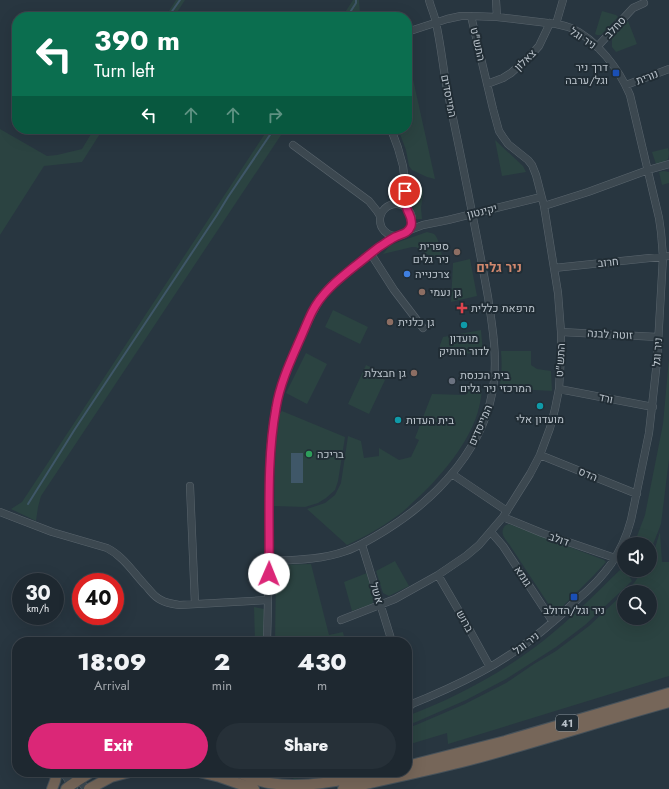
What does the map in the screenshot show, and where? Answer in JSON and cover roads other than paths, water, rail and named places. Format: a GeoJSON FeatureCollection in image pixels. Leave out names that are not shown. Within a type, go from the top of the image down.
{"type":"FeatureCollection","features":[{"type":"Feature","properties":{"kind":"highway","name":"41"},"geometry":{"type":"LineString","coordinates":[[412,765],[505,741],[669,693]]}},
{"type":"Feature","properties":{"kind":"highway","name":"41"},"geometry":{"type":"LineString","coordinates":[[412,773],[462,762],[669,702]]}},
{"type":"Feature","properties":{"kind":"highway"},"geometry":{"type":"LineString","coordinates":[[52,789],[56,777]]}},
{"type":"Feature","properties":{"kind":"highway"},"geometry":{"type":"LineString","coordinates":[[73,783],[83,777]]}},
{"type":"Feature","properties":{"kind":"highway"},"geometry":{"type":"LineString","coordinates":[[89,789],[111,777]]}},
{"type":"Feature","properties":{"kind":"highway"},"geometry":{"type":"LineString","coordinates":[[105,789],[111,777]]}},
{"type":"Feature","properties":{"kind":"highway"},"geometry":{"type":"LineString","coordinates":[[220,777],[254,789]]}},
{"type":"Feature","properties":{"kind":"highway"},"geometry":{"type":"LineString","coordinates":[[249,777],[270,784],[283,786],[304,786],[324,784],[356,777]]}},
{"type":"Feature","properties":{"kind":"highway","name":"41"},"geometry":{"type":"LineString","coordinates":[[343,789],[396,777]]}},
{"type":"Feature","properties":{"kind":"street","name":"המייסדים"},"geometry":{"type":"LineString","coordinates":[[269,561],[297,560],[331,556],[362,545],[415,510],[446,482],[469,450],[485,418],[491,398],[495,359],[490,313],[447,89],[436,22],[429,0]]}},
{"type":"Feature","properties":{"kind":"street"},"geometry":{"type":"LineString","coordinates":[[496,0],[497,17]]}},
{"type":"Feature","properties":{"kind":"street","name":"צאלון"},"geometry":{"type":"LineString","coordinates":[[487,84],[497,81],[511,73],[531,55],[539,46],[553,23],[563,0]]}},
{"type":"Feature","properties":{"kind":"street","name":"סחלב"},"geometry":{"type":"LineString","coordinates":[[597,46],[633,8],[642,1]]}},
{"type":"Feature","properties":{"kind":"street","name":"ניר וגל"},"geometry":{"type":"LineString","coordinates":[[412,30],[436,22],[461,16],[497,17],[553,23],[571,28],[597,46],[614,67],[630,95],[659,218],[666,256],[649,433],[637,494],[628,529],[615,558],[586,592],[516,651],[456,685],[412,705]]}},
{"type":"Feature","properties":{"kind":"street","name":"התש\"ט"},"geometry":{"type":"LineString","coordinates":[[341,620],[395,599],[438,575],[466,556],[491,532],[505,514],[540,455],[550,428],[559,390],[561,332],[558,293],[544,206],[532,165],[508,144],[499,131],[471,16]]}},
{"type":"Feature","properties":{"kind":"street","name":"נורית"},"geometry":{"type":"LineString","coordinates":[[626,86],[669,69]]}},
{"type":"Feature","properties":{"kind":"street"},"geometry":{"type":"LineString","coordinates":[[393,134],[405,174],[408,210],[414,222],[423,225]]}},
{"type":"Feature","properties":{"kind":"street"},"geometry":{"type":"LineString","coordinates":[[293,145],[368,201],[380,216]]}},
{"type":"Feature","properties":{"kind":"street"},"geometry":{"type":"LineString","coordinates":[[544,206],[669,164]]}},
{"type":"Feature","properties":{"kind":"street"},"geometry":{"type":"LineString","coordinates":[[378,248],[382,243],[383,238],[380,225],[380,216],[383,210],[391,206],[403,195],[405,188]]}},
{"type":"Feature","properties":{"kind":"street","name":"יקינטון"},"geometry":{"type":"LineString","coordinates":[[407,231],[423,225],[541,197]]}},
{"type":"Feature","properties":{"kind":"street"},"geometry":{"type":"LineString","coordinates":[[368,201],[391,206],[402,206],[408,210]]}},
{"type":"Feature","properties":{"kind":"street"},"geometry":{"type":"LineString","coordinates":[[267,637],[270,453],[276,406],[285,375],[312,311],[319,300],[337,280],[370,254],[396,236],[401,235],[410,229],[412,218]]}},
{"type":"Feature","properties":{"kind":"street"},"geometry":{"type":"LineString","coordinates":[[382,230],[391,236],[396,236]]}},
{"type":"Feature","properties":{"kind":"street"},"geometry":{"type":"LineString","coordinates":[[370,254],[394,290],[423,328]]}},
{"type":"Feature","properties":{"kind":"street","name":"חרוב"},"geometry":{"type":"LineString","coordinates":[[554,268],[666,256]]}},
{"type":"Feature","properties":{"kind":"street","name":"זוטה לבנה"},"geometry":{"type":"LineString","coordinates":[[561,332],[658,336]]}},
{"type":"Feature","properties":{"kind":"street","name":"ורד"},"geometry":{"type":"LineString","coordinates":[[559,390],[652,407]]}},
{"type":"Feature","properties":{"kind":"street","name":"הדס"},"geometry":{"type":"LineString","coordinates":[[540,455],[637,494]]}},
{"type":"Feature","properties":{"kind":"street","name":"דולב"},"geometry":{"type":"LineString","coordinates":[[452,474],[505,514],[542,534],[615,558]]}},
{"type":"Feature","properties":{"kind":"street"},"geometry":{"type":"LineString","coordinates":[[190,486],[195,604]]}},
{"type":"Feature","properties":{"kind":"street"},"geometry":{"type":"LineString","coordinates":[[0,512],[52,532],[107,548],[115,552],[153,594],[160,600],[168,603],[179,605],[268,600]]}},
{"type":"Feature","properties":{"kind":"street","name":"גומא"},"geometry":{"type":"LineString","coordinates":[[491,532],[503,546],[552,622]]}},
{"type":"Feature","properties":{"kind":"street","name":"אשל"},"geometry":{"type":"LineString","coordinates":[[362,545],[390,637]]}},
{"type":"Feature","properties":{"kind":"street","name":"ברוש"},"geometry":{"type":"LineString","coordinates":[[438,575],[490,667]]}},
{"type":"Feature","properties":{"kind":"street"},"geometry":{"type":"LineString","coordinates":[[73,783],[86,789]]}},
{"type":"Feature","properties":{"kind":"water"},"geometry":{"type":"Polygon","coordinates":[[[291,453],[303,453],[303,483],[291,483],[291,453]]]}},
{"type":"Feature","properties":{"kind":"waterway"},"geometry":{"type":"LineString","coordinates":[[172,12],[180,0]]}},
{"type":"Feature","properties":{"kind":"waterway"},"geometry":{"type":"LineString","coordinates":[[350,12],[356,3],[356,0]]}},
{"type":"Feature","properties":{"kind":"waterway"},"geometry":{"type":"LineString","coordinates":[[28,504],[75,429],[271,134]]}},
{"type":"Feature","properties":{"kind":"place","name":"דרך ניר וגל/ערבה"},"geometry":{"type":"Point","coordinates":[616,73]}},
{"type":"Feature","properties":{"kind":"place","name":"ספרית ניר גלים"},"geometry":{"type":"Point","coordinates":[457,252]}},
{"type":"Feature","properties":{"kind":"place","name":"צרכנייה"},"geometry":{"type":"Point","coordinates":[407,274]}},
{"type":"Feature","properties":{"kind":"place","name":"גן נעמי"},"geometry":{"type":"Point","coordinates":[422,292]}},
{"type":"Feature","properties":{"kind":"place","name":"מרפאת כללית"},"geometry":{"type":"Point","coordinates":[462,308]}},
{"type":"Feature","properties":{"kind":"place","name":"גן כלנית"},"geometry":{"type":"Point","coordinates":[390,322]}},
{"type":"Feature","properties":{"kind":"place","name":"מועדון לדור הותיק"},"geometry":{"type":"Point","coordinates":[464,325]}},
{"type":"Feature","properties":{"kind":"place","name":"גן חבצלת"},"geometry":{"type":"Point","coordinates":[414,373]}},
{"type":"Feature","properties":{"kind":"place","name":"בית הכנסת המרכזי ניר גלים"},"geometry":{"type":"Point","coordinates":[452,381]}},
{"type":"Feature","properties":{"kind":"place","name":"מועדון אלי"},"geometry":{"type":"Point","coordinates":[540,406]}},
{"type":"Feature","properties":{"kind":"place","name":"בית העדות"},"geometry":{"type":"Point","coordinates":[398,420]}},
{"type":"Feature","properties":{"kind":"place","name":"בריכה"},"geometry":{"type":"Point","coordinates":[309,454]}},
{"type":"Feature","properties":{"kind":"place","name":"ניר וגל/הדולב"},"geometry":{"type":"Point","coordinates":[574,597]}},
{"type":"Feature","properties":{"kind":"district","name":"ניר גלים"},"geometry":{"type":"Point","coordinates":[499,267]}}]}
